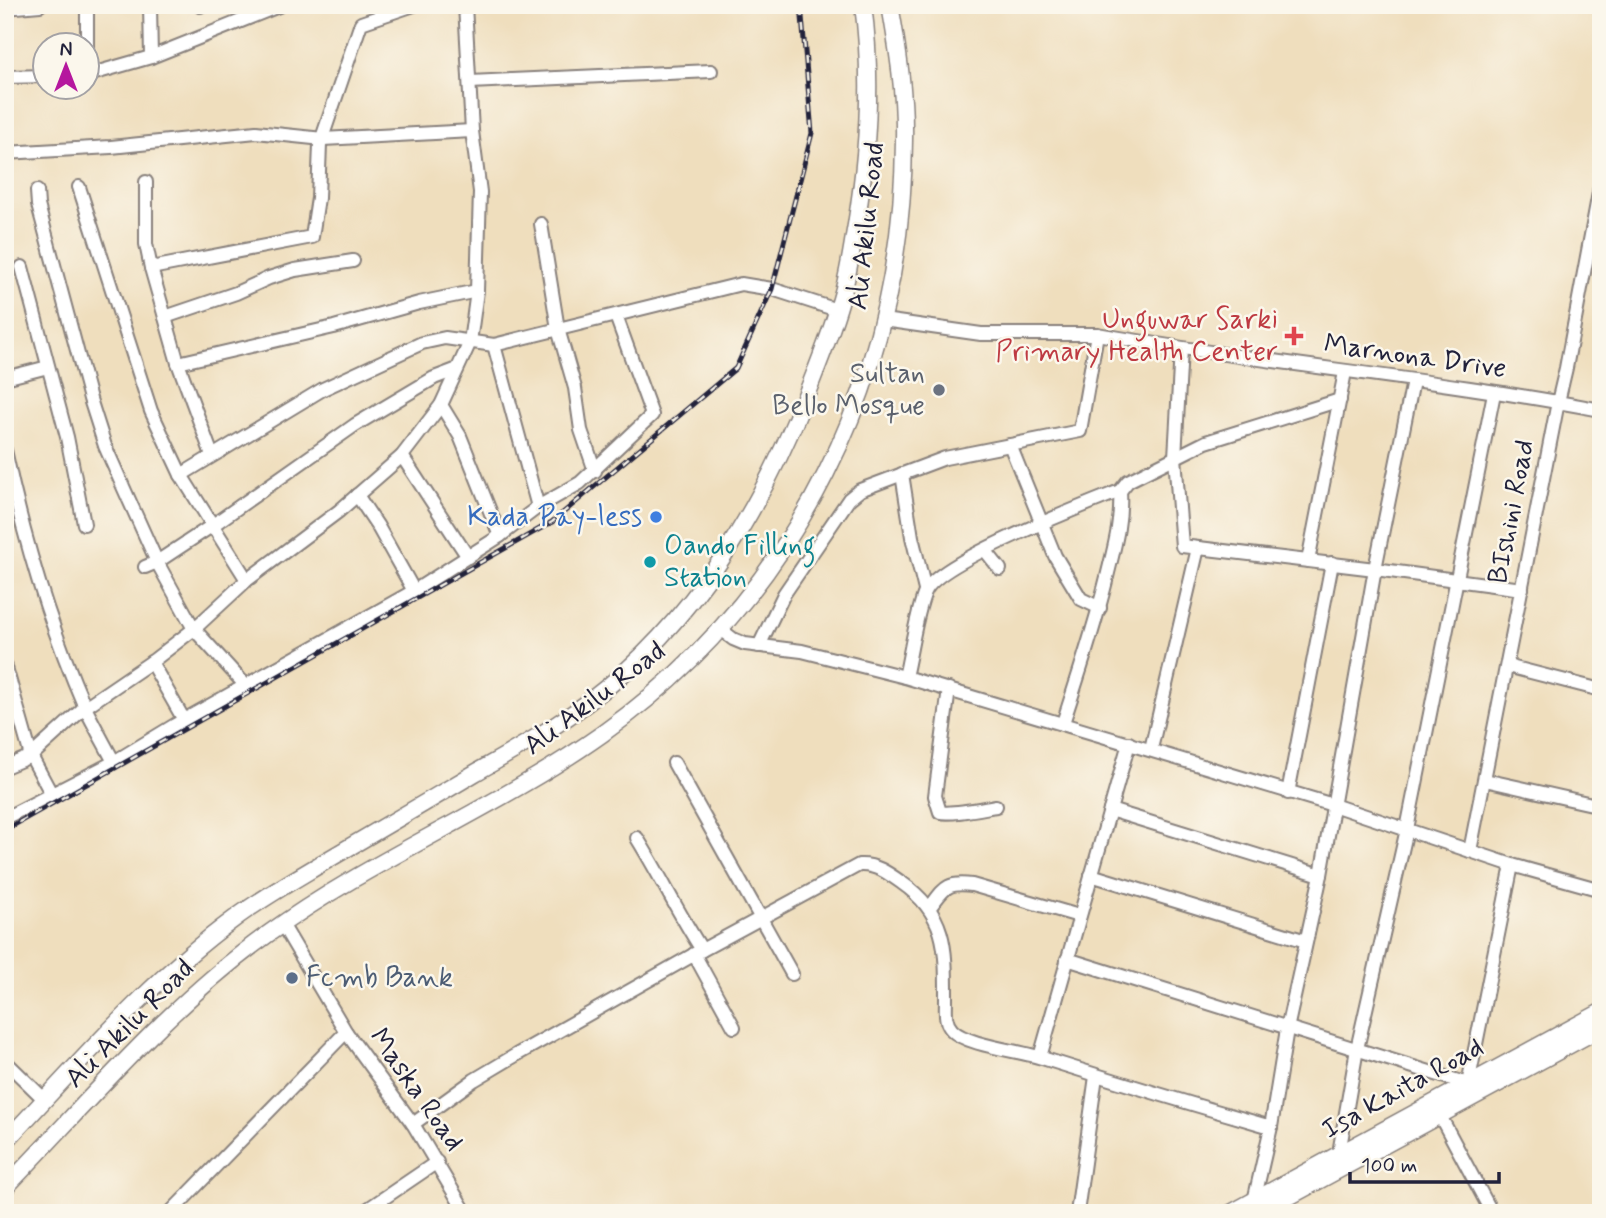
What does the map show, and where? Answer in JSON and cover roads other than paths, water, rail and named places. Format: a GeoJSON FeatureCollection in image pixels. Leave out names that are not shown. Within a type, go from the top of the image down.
{"type":"FeatureCollection","features":[{"type":"Feature","properties":{"kind":"main road","name":"Ali Akilu Road"},"geometry":{"type":"LineString","coordinates":[[5,1142],[130,1010],[233,919],[278,889],[542,734],[593,699],[642,655],[686,609],[709,579],[763,492],[799,414],[844,291],[865,172],[869,67],[863,5]]}},
{"type":"Feature","properties":{"kind":"main road","name":"Ali Akilu Road"},"geometry":{"type":"LineString","coordinates":[[5,1188],[205,983],[282,924],[349,882],[536,777],[603,733],[685,667],[720,629],[776,557],[820,486],[853,416],[883,320],[898,226],[904,137],[899,62],[890,5]]}},
{"type":"Feature","properties":{"kind":"main road","name":"Isa Kaita Road"},"geometry":{"type":"LineString","coordinates":[[1295,1186],[1339,1153],[1601,1012]]}},
{"type":"Feature","properties":{"kind":"main road","name":"Isa Kaita Road"},"geometry":{"type":"LineString","coordinates":[[1231,1213],[1257,1207],[1601,1028]]}},
{"type":"Feature","properties":{"kind":"street"},"geometry":{"type":"LineString","coordinates":[[5,8],[40,5]]}},
{"type":"Feature","properties":{"kind":"street"},"geometry":{"type":"LineString","coordinates":[[87,5],[87,32]]}},
{"type":"Feature","properties":{"kind":"street"},"geometry":{"type":"LineString","coordinates":[[150,5],[151,57]]}},
{"type":"Feature","properties":{"kind":"street"},"geometry":{"type":"LineString","coordinates":[[102,71],[151,57],[263,8],[281,5]]}},
{"type":"Feature","properties":{"kind":"street"},"geometry":{"type":"LineString","coordinates":[[151,268],[310,239],[314,234],[318,204],[320,144],[361,23],[414,5]]}},
{"type":"Feature","properties":{"kind":"street"},"geometry":{"type":"LineString","coordinates":[[5,767],[31,756],[85,707],[194,629],[247,580],[357,495],[402,456],[441,405],[470,342],[477,292],[480,192],[472,131],[465,5]]}},
{"type":"Feature","properties":{"kind":"street"},"geometry":{"type":"LineString","coordinates":[[470,82],[711,71]]}},
{"type":"Feature","properties":{"kind":"street"},"geometry":{"type":"LineString","coordinates":[[5,77],[32,76]]}},
{"type":"Feature","properties":{"kind":"street"},"geometry":{"type":"LineString","coordinates":[[5,153],[111,147],[256,132],[323,139],[472,131]]}},
{"type":"Feature","properties":{"kind":"street"},"geometry":{"type":"LineString","coordinates":[[146,181],[146,244],[151,268],[178,363],[212,455]]}},
{"type":"Feature","properties":{"kind":"street","name":"BIshini Road"},"geometry":{"type":"LineString","coordinates":[[1470,851],[1601,182]]}},
{"type":"Feature","properties":{"kind":"street"},"geometry":{"type":"LineString","coordinates":[[79,187],[151,411],[181,475],[247,580]]}},
{"type":"Feature","properties":{"kind":"street"},"geometry":{"type":"LineString","coordinates":[[37,191],[38,205],[106,446],[151,565],[194,629],[247,687]]}},
{"type":"Feature","properties":{"kind":"street"},"geometry":{"type":"LineString","coordinates":[[541,224],[558,328],[575,388],[581,430],[595,471]]}},
{"type":"Feature","properties":{"kind":"street"},"geometry":{"type":"LineString","coordinates":[[165,317],[295,270],[352,261]]}},
{"type":"Feature","properties":{"kind":"street"},"geometry":{"type":"LineString","coordinates":[[22,267],[67,437],[84,524]]}},
{"type":"Feature","properties":{"kind":"street"},"geometry":{"type":"LineString","coordinates":[[181,475],[323,389],[422,343],[445,338],[494,345],[741,284],[772,289],[837,310]]}},
{"type":"Feature","properties":{"kind":"street"},"geometry":{"type":"LineString","coordinates":[[178,363],[334,327],[419,303],[477,292]]}},
{"type":"Feature","properties":{"kind":"street"},"geometry":{"type":"LineString","coordinates":[[5,818],[114,762],[414,591],[595,471],[652,415],[617,316]]}},
{"type":"Feature","properties":{"kind":"street","name":"Marnona Drive"},"geometry":{"type":"LineString","coordinates":[[883,320],[981,334],[1097,334],[1181,349],[1601,410]]}},
{"type":"Feature","properties":{"kind":"street"},"geometry":{"type":"LineString","coordinates":[[759,646],[785,594],[849,499],[860,490],[945,458],[1080,431],[1097,334]]}},
{"type":"Feature","properties":{"kind":"street"},"geometry":{"type":"LineString","coordinates":[[494,345],[538,508]]}},
{"type":"Feature","properties":{"kind":"street"},"geometry":{"type":"LineString","coordinates":[[1181,349],[1175,457],[1182,546],[1522,589]]}},
{"type":"Feature","properties":{"kind":"street"},"geometry":{"type":"LineString","coordinates":[[5,377],[48,367]]}},
{"type":"Feature","properties":{"kind":"street"},"geometry":{"type":"LineString","coordinates":[[151,565],[213,525],[355,425],[434,379],[456,370]]}},
{"type":"Feature","properties":{"kind":"street"},"geometry":{"type":"LineString","coordinates":[[1308,561],[1345,372]]}},
{"type":"Feature","properties":{"kind":"street"},"geometry":{"type":"LineString","coordinates":[[1257,1207],[1287,1029],[1321,875],[1375,569],[1413,381]]}},
{"type":"Feature","properties":{"kind":"street"},"geometry":{"type":"LineString","coordinates":[[1339,1153],[1357,1049],[1407,829],[1494,393]]}},
{"type":"Feature","properties":{"kind":"street"},"geometry":{"type":"LineString","coordinates":[[925,590],[957,565],[985,550],[1041,522],[1120,491],[1128,481],[1206,442],[1340,400]]}},
{"type":"Feature","properties":{"kind":"street"},"geometry":{"type":"LineString","coordinates":[[441,405],[460,436],[500,536]]}},
{"type":"Feature","properties":{"kind":"street"},"geometry":{"type":"LineString","coordinates":[[1010,445],[1055,556],[1081,599],[1100,608]]}},
{"type":"Feature","properties":{"kind":"street"},"geometry":{"type":"LineString","coordinates":[[5,450],[14,494],[50,619],[85,707],[114,762]]}},
{"type":"Feature","properties":{"kind":"street"},"geometry":{"type":"LineString","coordinates":[[402,456],[468,557]]}},
{"type":"Feature","properties":{"kind":"street"},"geometry":{"type":"LineString","coordinates":[[902,474],[912,537],[925,590],[905,677]]}},
{"type":"Feature","properties":{"kind":"street"},"geometry":{"type":"LineString","coordinates":[[1063,723],[1100,608],[1116,541],[1121,510],[1120,491]]}},
{"type":"Feature","properties":{"kind":"street"},"geometry":{"type":"LineString","coordinates":[[357,495],[414,591]]}},
{"type":"Feature","properties":{"kind":"street"},"geometry":{"type":"LineString","coordinates":[[1151,749],[1198,548]]}},
{"type":"Feature","properties":{"kind":"street"},"geometry":{"type":"LineString","coordinates":[[985,550],[1000,569]]}},
{"type":"Feature","properties":{"kind":"street"},"geometry":{"type":"LineString","coordinates":[[1288,793],[1332,564]]}},
{"type":"Feature","properties":{"kind":"street"},"geometry":{"type":"LineString","coordinates":[[720,629],[745,644],[802,652],[905,677],[1151,749],[1407,829],[1512,865],[1601,890]]}},
{"type":"Feature","properties":{"kind":"street"},"geometry":{"type":"LineString","coordinates":[[151,662],[184,720]]}},
{"type":"Feature","properties":{"kind":"street"},"geometry":{"type":"LineString","coordinates":[[5,664],[31,756],[52,795]]}},
{"type":"Feature","properties":{"kind":"street"},"geometry":{"type":"LineString","coordinates":[[1507,666],[1601,690]]}},
{"type":"Feature","properties":{"kind":"street"},"geometry":{"type":"LineString","coordinates":[[950,690],[935,796],[940,812],[948,814],[996,806]]}},
{"type":"Feature","properties":{"kind":"street"},"geometry":{"type":"LineString","coordinates":[[1040,1057],[1129,743]]}},
{"type":"Feature","properties":{"kind":"street"},"geometry":{"type":"LineString","coordinates":[[674,763],[792,974]]}},
{"type":"Feature","properties":{"kind":"street"},"geometry":{"type":"LineString","coordinates":[[1485,780],[1601,806]]}},
{"type":"Feature","properties":{"kind":"street"},"geometry":{"type":"LineString","coordinates":[[1110,810],[1321,875]]}},
{"type":"Feature","properties":{"kind":"street"},"geometry":{"type":"LineString","coordinates":[[637,838],[660,876],[734,1027]]}},
{"type":"Feature","properties":{"kind":"street"},"geometry":{"type":"LineString","coordinates":[[414,1124],[474,1080],[698,952],[859,865],[869,864],[906,886],[930,907],[943,937],[946,959],[946,1018],[950,1028],[961,1038],[1040,1057],[1271,1127]]}},
{"type":"Feature","properties":{"kind":"street"},"geometry":{"type":"LineString","coordinates":[[1067,959],[1467,1084],[1512,865]]}},
{"type":"Feature","properties":{"kind":"street"},"geometry":{"type":"LineString","coordinates":[[1091,875],[1306,942]]}},
{"type":"Feature","properties":{"kind":"street"},"geometry":{"type":"LineString","coordinates":[[930,907],[946,886],[956,883],[972,885],[1079,916]]}},
{"type":"Feature","properties":{"kind":"street","name":"Maska Road"},"geometry":{"type":"LineString","coordinates":[[282,924],[346,1032],[414,1124],[466,1213]]}},
{"type":"Feature","properties":{"kind":"street"},"geometry":{"type":"LineString","coordinates":[[170,1213],[346,1032]]}},
{"type":"Feature","properties":{"kind":"street"},"geometry":{"type":"LineString","coordinates":[[5,1061],[45,1100]]}},
{"type":"Feature","properties":{"kind":"street"},"geometry":{"type":"LineString","coordinates":[[1077,1213],[1096,1076]]}},
{"type":"Feature","properties":{"kind":"street"},"geometry":{"type":"LineString","coordinates":[[1439,1114],[1492,1213]]}},
{"type":"Feature","properties":{"kind":"street"},"geometry":{"type":"LineString","coordinates":[[362,1213],[437,1162]]}},
{"type":"Feature","properties":{"kind":"railway"},"geometry":{"type":"LineString","coordinates":[[5,830],[552,522],[736,368],[772,289],[812,133],[801,5]]}},
{"type":"Feature","properties":{"kind":"place","name":"Unguwar Sarki Primary Health Center"},"geometry":{"type":"Point","coordinates":[1294,336]}},
{"type":"Feature","properties":{"kind":"place","name":"Sultan Bello Mosque"},"geometry":{"type":"Point","coordinates":[939,390]}},
{"type":"Feature","properties":{"kind":"place","name":"Kada Pay-less"},"geometry":{"type":"Point","coordinates":[656,517]}},
{"type":"Feature","properties":{"kind":"place","name":"Oando Filling Station"},"geometry":{"type":"Point","coordinates":[650,562]}},
{"type":"Feature","properties":{"kind":"place","name":"Fcmb Bank"},"geometry":{"type":"Point","coordinates":[292,978]}}]}
